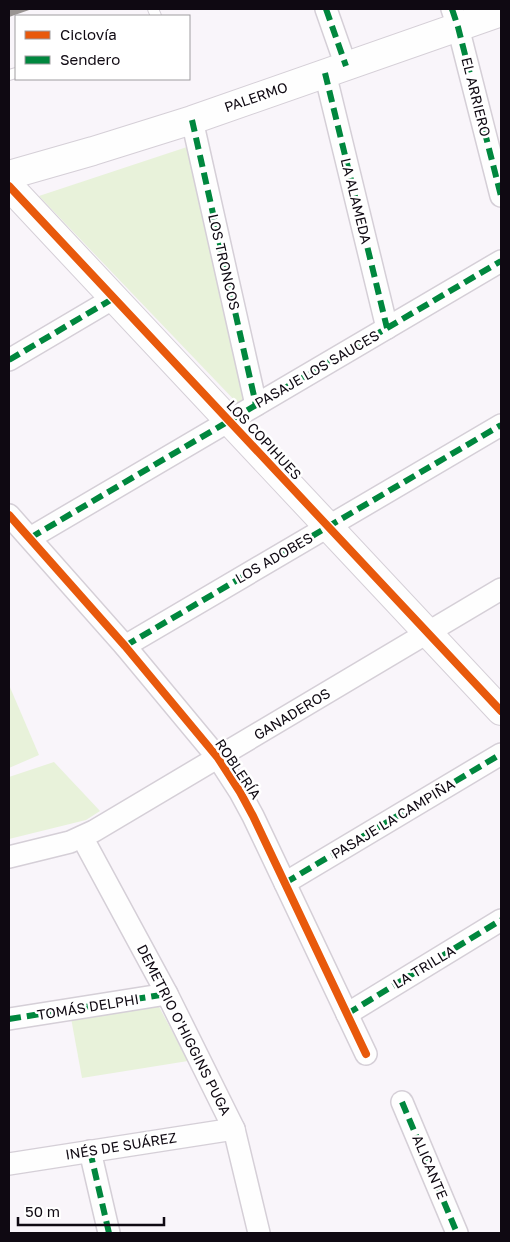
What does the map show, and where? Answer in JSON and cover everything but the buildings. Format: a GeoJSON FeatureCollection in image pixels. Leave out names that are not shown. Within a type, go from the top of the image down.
{"type":"FeatureCollection","features":[{"type":"Feature","properties":{"kind":"street","name":"LA ALAMEDA"},"geometry":{"type":"LineString","coordinates":[[326,9],[335,70],[386,328]]}},
{"type":"Feature","properties":{"kind":"street","name":"PALERMO"},"geometry":{"type":"LineString","coordinates":[[9,175],[192,120],[335,70],[455,18],[501,12]]}},
{"type":"Feature","properties":{"kind":"street","name":"EL ARRIERO"},"geometry":{"type":"LineString","coordinates":[[455,18],[501,196]]}},
{"type":"Feature","properties":{"kind":"street","name":"LOS TRONCOS"},"geometry":{"type":"LineString","coordinates":[[192,120],[256,405]]}},
{"type":"Feature","properties":{"kind":"street","name":"LOS COPIHUES"},"geometry":{"type":"LineString","coordinates":[[9,186],[501,711]]}},
{"type":"Feature","properties":{"kind":"street","name":"PASAJE LOS SAUCES"},"geometry":{"type":"LineString","coordinates":[[30,538],[501,261]]}},
{"type":"Feature","properties":{"kind":"street"},"geometry":{"type":"LineString","coordinates":[[9,360],[114,298]]}},
{"type":"Feature","properties":{"kind":"street","name":"LOS ADOBES"},"geometry":{"type":"LineString","coordinates":[[125,646],[501,425]]}},
{"type":"Feature","properties":{"kind":"street","name":"ROBLERÍA"},"geometry":{"type":"LineString","coordinates":[[9,515],[125,646],[218,758],[253,816],[366,1054]]}},
{"type":"Feature","properties":{"kind":"street","name":"GANADEROS"},"geometry":{"type":"LineString","coordinates":[[9,857],[57,846],[82,837],[106,824],[501,589]]}},
{"type":"Feature","properties":{"kind":"street","name":"PASAJE LA CAMPIÑA"},"geometry":{"type":"LineString","coordinates":[[285,883],[501,754]]}},
{"type":"Feature","properties":{"kind":"street","name":"DEMETRIO O'HIGGINS PUGA"},"geometry":{"type":"LineString","coordinates":[[82,837],[167,994],[234,1129],[259,1233]]}},
{"type":"Feature","properties":{"kind":"street","name":"LA TRILLA"},"geometry":{"type":"LineString","coordinates":[[347,1014],[501,920]]}},
{"type":"Feature","properties":{"kind":"street","name":"TOMÁS DELPHI"},"geometry":{"type":"LineString","coordinates":[[9,1019],[167,994]]}},
{"type":"Feature","properties":{"kind":"street","name":"ALICANTE"},"geometry":{"type":"LineString","coordinates":[[402,1102],[457,1233]]}},
{"type":"Feature","properties":{"kind":"street","name":"INÉS DE SUÁREZ"},"geometry":{"type":"LineString","coordinates":[[9,1164],[234,1129]]}},
{"type":"Feature","properties":{"kind":"street"},"geometry":{"type":"LineString","coordinates":[[90,1151],[109,1233]]}},
{"type":"Feature","properties":{"kind":"green space"},"geometry":{"type":"Polygon","coordinates":[[[187,147],[249,397],[240,406],[39,196],[187,147]]]}},
{"type":"Feature","properties":{"kind":"green space"},"geometry":{"type":"Polygon","coordinates":[[[9,685],[39,755],[9,768],[9,685]]]}},
{"type":"Feature","properties":{"kind":"green space"},"geometry":{"type":"Polygon","coordinates":[[[54,762],[100,811],[86,820],[9,839],[9,777],[54,762]]]}},
{"type":"Feature","properties":{"kind":"green space"},"geometry":{"type":"Polygon","coordinates":[[[157,1003],[188,1061],[82,1078],[71,1018],[157,1003]]]}},
{"type":"Feature","properties":{"kind":"marked path"},"geometry":{"type":"LineString","coordinates":[[326,9],[346,66]]}},
{"type":"Feature","properties":{"kind":"marked path"},"geometry":{"type":"LineString","coordinates":[[452,9],[501,196]]}},
{"type":"Feature","properties":{"kind":"marked path"},"geometry":{"type":"LineString","coordinates":[[325,73],[387,328]]}},
{"type":"Feature","properties":{"kind":"marked path"},"geometry":{"type":"LineString","coordinates":[[192,120],[256,405]]}},
{"type":"Feature","properties":{"kind":"marked path"},"geometry":{"type":"LineString","coordinates":[[30,538],[501,261]]}},
{"type":"Feature","properties":{"kind":"marked path"},"geometry":{"type":"LineString","coordinates":[[9,360],[114,298]]}},
{"type":"Feature","properties":{"kind":"marked path"},"geometry":{"type":"LineString","coordinates":[[125,646],[501,425]]}},
{"type":"Feature","properties":{"kind":"marked path"},"geometry":{"type":"LineString","coordinates":[[285,883],[501,754]]}},
{"type":"Feature","properties":{"kind":"marked path"},"geometry":{"type":"LineString","coordinates":[[347,1014],[501,920]]}},
{"type":"Feature","properties":{"kind":"marked path"},"geometry":{"type":"LineString","coordinates":[[9,1019],[167,994]]}},
{"type":"Feature","properties":{"kind":"marked path"},"geometry":{"type":"LineString","coordinates":[[402,1102],[457,1233]]}},
{"type":"Feature","properties":{"kind":"marked path"},"geometry":{"type":"LineString","coordinates":[[90,1151],[109,1233]]}},
{"type":"Feature","properties":{"kind":"cycle path"},"geometry":{"type":"LineString","coordinates":[[9,186],[501,711]]}},
{"type":"Feature","properties":{"kind":"cycle path"},"geometry":{"type":"LineString","coordinates":[[9,515],[125,646],[218,758],[253,816],[366,1054]]}}]}
